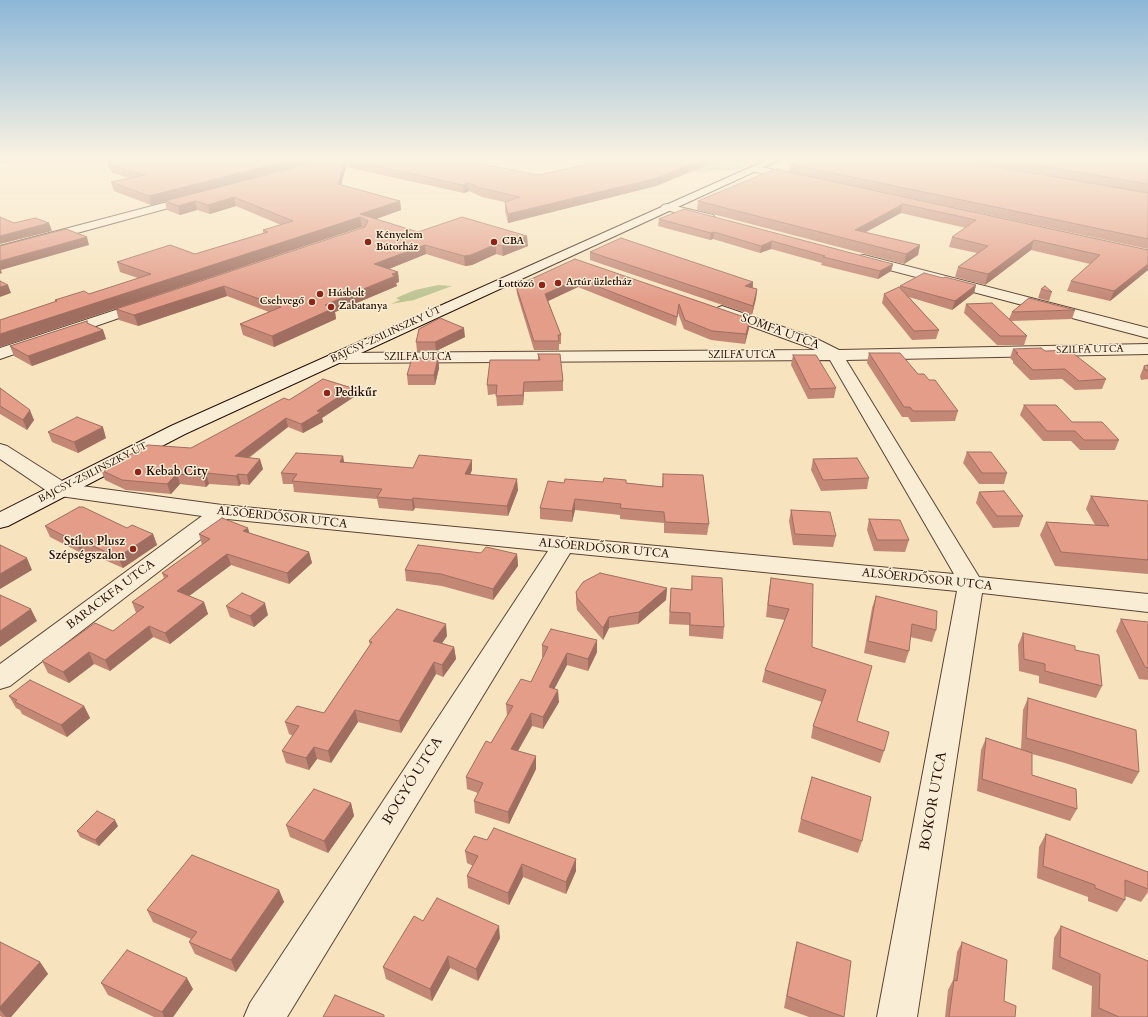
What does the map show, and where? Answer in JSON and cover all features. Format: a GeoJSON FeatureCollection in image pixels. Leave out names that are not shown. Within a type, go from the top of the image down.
{"type":"FeatureCollection","features":[{"type":"Feature","properties":{"kind":"street"},"geometry":{"type":"LineString","coordinates":[[0,250],[161,206]]}},
{"type":"Feature","properties":{"kind":"street"},"geometry":{"type":"LineString","coordinates":[[667,207],[720,221]]}},
{"type":"Feature","properties":{"kind":"street","name":"BAJCSY-ZSILINSZKY ÚT"},"geometry":{"type":"LineString","coordinates":[[0,521],[178,430],[667,207]]}},
{"type":"Feature","properties":{"kind":"street"},"geometry":{"type":"LineString","coordinates":[[850,255],[1148,333]]}},
{"type":"Feature","properties":{"kind":"street"},"geometry":{"type":"LineString","coordinates":[[562,256],[582,263]]}},
{"type":"Feature","properties":{"kind":"street"},"geometry":{"type":"LineString","coordinates":[[0,354],[158,300]]}},
{"type":"Feature","properties":{"kind":"street","name":"SOMFA UTCA"},"geometry":{"type":"LineString","coordinates":[[706,306],[809,341],[836,355],[959,561],[971,584]]}},
{"type":"Feature","properties":{"kind":"street","name":"SZILFA UTCA"},"geometry":{"type":"LineString","coordinates":[[336,358],[836,355],[1148,349]]}},
{"type":"Feature","properties":{"kind":"street"},"geometry":{"type":"LineString","coordinates":[[0,450],[61,490]]}},
{"type":"Feature","properties":{"kind":"street","name":"ALSÓERDŐSOR UTCA"},"geometry":{"type":"LineString","coordinates":[[61,490],[222,512],[563,546],[971,584],[1148,604]]}},
{"type":"Feature","properties":{"kind":"street","name":"BARACKFA UTCA"},"geometry":{"type":"LineString","coordinates":[[0,679],[222,512]]}},
{"type":"Feature","properties":{"kind":"street","name":"BOGYÓ UTCA"},"geometry":{"type":"LineString","coordinates":[[264,1017],[563,546]]}},
{"type":"Feature","properties":{"kind":"street","name":"BOKOR UTCA"},"geometry":{"type":"LineString","coordinates":[[896,1017],[971,584]]}},
{"type":"Feature","properties":{"kind":"green space"},"geometry":{"type":"Polygon","coordinates":[[[438,285],[452,286],[414,300],[391,304],[400,300],[396,298],[415,290],[438,285]]]}},
{"type":"Feature","properties":{"kind":"building"},"geometry":{"type":"Polygon","coordinates":[[[257,206],[383,206],[360,214],[418,232],[462,217],[527,236],[502,246],[496,244],[471,255],[464,256],[425,245],[374,264],[398,272],[392,274],[395,276],[325,305],[334,308],[272,336],[240,324],[281,307],[224,286],[134,315],[116,309],[365,227],[368,221],[360,217],[0,334],[0,320],[84,291],[89,294],[151,274],[117,262],[170,245],[195,254],[268,232],[263,230],[293,221],[257,206]]]}},
{"type":"Feature","properties":{"kind":"building"},"geometry":{"type":"Polygon","coordinates":[[[506,206],[539,206],[508,214],[506,206]]]}},
{"type":"Feature","properties":{"kind":"building"},"geometry":{"type":"Polygon","coordinates":[[[719,206],[898,206],[855,230],[920,245],[906,254],[719,206]]]}},
{"type":"Feature","properties":{"kind":"building"},"geometry":{"type":"Polygon","coordinates":[[[914,206],[948,206],[1148,250],[1148,264],[1114,291],[1071,281],[1100,255],[1034,240],[988,274],[958,267],[988,246],[952,237],[976,220],[914,206]]]}},
{"type":"Feature","properties":{"kind":"building"},"geometry":{"type":"Polygon","coordinates":[[[993,206],[1148,206],[1148,239],[993,206]]]}},
{"type":"Feature","properties":{"kind":"building"},"geometry":{"type":"Polygon","coordinates":[[[684,209],[893,264],[880,271],[823,257],[825,256],[772,241],[761,246],[714,232],[711,233],[659,219],[684,209]]]}},
{"type":"Feature","properties":{"kind":"building"},"geometry":{"type":"Polygon","coordinates":[[[0,217],[14,223],[35,218],[49,223],[0,236],[0,217]]]}},
{"type":"Feature","properties":{"kind":"building"},"geometry":{"type":"Polygon","coordinates":[[[66,229],[87,237],[0,261],[0,246],[66,229]]]}},
{"type":"Feature","properties":{"kind":"building"},"geometry":{"type":"Polygon","coordinates":[[[621,238],[753,282],[745,286],[757,289],[753,306],[590,252],[621,238]]]}},
{"type":"Feature","properties":{"kind":"building"},"geometry":{"type":"Polygon","coordinates":[[[575,259],[750,319],[746,334],[712,331],[685,320],[679,304],[677,317],[578,279],[545,294],[561,335],[558,335],[559,341],[534,341],[516,286],[575,259]]]}},
{"type":"Feature","properties":{"kind":"building"},"geometry":{"type":"Polygon","coordinates":[[[924,273],[976,285],[955,301],[900,286],[924,273]]]}},
{"type":"Feature","properties":{"kind":"building"},"geometry":{"type":"Polygon","coordinates":[[[0,281],[8,285],[0,287],[0,281]]]}},
{"type":"Feature","properties":{"kind":"building"},"geometry":{"type":"Polygon","coordinates":[[[1045,286],[1052,292],[1041,289],[1045,286]]]}},
{"type":"Feature","properties":{"kind":"building"},"geometry":{"type":"Polygon","coordinates":[[[899,287],[939,330],[914,331],[884,294],[899,287]]]}},
{"type":"Feature","properties":{"kind":"building"},"geometry":{"type":"Polygon","coordinates":[[[1029,298],[1075,310],[1012,312],[1029,298]]]}},
{"type":"Feature","properties":{"kind":"building"},"geometry":{"type":"Polygon","coordinates":[[[992,303],[1027,336],[1000,336],[966,304],[992,303]]]}},
{"type":"Feature","properties":{"kind":"building"},"geometry":{"type":"Polygon","coordinates":[[[440,318],[464,328],[435,342],[416,342],[419,329],[440,318]]]}},
{"type":"Feature","properties":{"kind":"building"},"geometry":{"type":"Polygon","coordinates":[[[87,321],[87,323],[103,330],[28,356],[10,346],[87,321]]]}},
{"type":"Feature","properties":{"kind":"building"},"geometry":{"type":"Polygon","coordinates":[[[1041,348],[1045,351],[1069,350],[1106,379],[1079,381],[1065,369],[1033,370],[1013,349],[1041,348]]]}},
{"type":"Feature","properties":{"kind":"building"},"geometry":{"type":"Polygon","coordinates":[[[869,353],[900,353],[918,374],[924,374],[929,380],[935,380],[958,411],[913,411],[910,407],[904,407],[869,353]]]}},
{"type":"Feature","properties":{"kind":"building"},"geometry":{"type":"Polygon","coordinates":[[[538,354],[560,354],[563,381],[524,382],[523,395],[496,396],[497,385],[487,385],[490,360],[540,360],[538,354]]]}},
{"type":"Feature","properties":{"kind":"building"},"geometry":{"type":"Polygon","coordinates":[[[793,355],[816,355],[836,388],[810,389],[793,355]]]}},
{"type":"Feature","properties":{"kind":"building"},"geometry":{"type":"Polygon","coordinates":[[[412,358],[438,358],[434,375],[407,375],[412,358]]]}},
{"type":"Feature","properties":{"kind":"building"},"geometry":{"type":"Polygon","coordinates":[[[1148,365],[1148,370],[1145,370],[1144,366],[1148,365]]]}},
{"type":"Feature","properties":{"kind":"building"},"geometry":{"type":"Polygon","coordinates":[[[323,379],[352,388],[317,411],[321,412],[301,424],[286,418],[235,456],[260,459],[247,475],[238,474],[236,476],[206,473],[203,476],[177,474],[167,484],[122,480],[101,470],[148,445],[191,448],[284,398],[289,400],[323,379]]]}},
{"type":"Feature","properties":{"kind":"building"},"geometry":{"type":"Polygon","coordinates":[[[0,388],[30,410],[23,420],[0,406],[0,388]]]}},
{"type":"Feature","properties":{"kind":"building"},"geometry":{"type":"Polygon","coordinates":[[[1024,405],[1056,405],[1072,422],[1102,422],[1119,440],[1084,440],[1075,431],[1047,431],[1024,405]]]}},
{"type":"Feature","properties":{"kind":"building"},"geometry":{"type":"Polygon","coordinates":[[[77,417],[103,427],[74,442],[48,432],[77,417]]]}},
{"type":"Feature","properties":{"kind":"building"},"geometry":{"type":"Polygon","coordinates":[[[967,452],[991,452],[1007,473],[982,473],[967,452]]]}},
{"type":"Feature","properties":{"kind":"building"},"geometry":{"type":"Polygon","coordinates":[[[296,453],[343,456],[340,462],[413,468],[419,455],[472,460],[465,474],[517,479],[507,506],[413,498],[412,500],[377,497],[382,489],[292,481],[297,474],[281,473],[296,453]]]}},
{"type":"Feature","properties":{"kind":"building"},"geometry":{"type":"Polygon","coordinates":[[[857,458],[869,478],[823,480],[813,459],[857,458]]]}},
{"type":"Feature","properties":{"kind":"building"},"geometry":{"type":"Polygon","coordinates":[[[663,474],[703,475],[709,524],[665,522],[664,512],[620,508],[621,504],[575,499],[572,511],[540,508],[548,481],[564,483],[565,479],[603,482],[604,478],[626,480],[626,483],[663,487],[663,474]]]}},
{"type":"Feature","properties":{"kind":"building"},"geometry":{"type":"Polygon","coordinates":[[[1004,491],[1023,516],[997,516],[979,492],[1004,491]]]}},
{"type":"Feature","properties":{"kind":"building"},"geometry":{"type":"Polygon","coordinates":[[[1091,496],[1148,501],[1148,560],[1061,552],[1046,522],[1109,526],[1091,496]]]}},
{"type":"Feature","properties":{"kind":"building"},"geometry":{"type":"Polygon","coordinates":[[[79,507],[83,507],[127,528],[132,525],[153,534],[118,557],[79,540],[76,542],[45,526],[79,507]]]}},
{"type":"Feature","properties":{"kind":"building"},"geometry":{"type":"Polygon","coordinates":[[[791,510],[830,512],[836,536],[795,534],[791,510]]]}},
{"type":"Feature","properties":{"kind":"building"},"geometry":{"type":"Polygon","coordinates":[[[222,518],[248,528],[243,531],[309,552],[287,573],[227,554],[177,591],[204,602],[165,633],[149,626],[105,660],[89,652],[63,672],[42,661],[95,623],[113,631],[144,607],[132,602],[168,576],[162,573],[210,539],[199,534],[222,518]]]}},
{"type":"Feature","properties":{"kind":"building"},"geometry":{"type":"Polygon","coordinates":[[[869,519],[900,520],[909,540],[877,540],[869,519]]]}},
{"type":"Feature","properties":{"kind":"building"},"geometry":{"type":"Polygon","coordinates":[[[0,545],[27,558],[0,574],[0,545]]]}},
{"type":"Feature","properties":{"kind":"building"},"geometry":{"type":"Polygon","coordinates":[[[418,545],[481,553],[486,547],[517,554],[493,589],[441,574],[405,570],[418,545]]]}},
{"type":"Feature","properties":{"kind":"building"},"geometry":{"type":"Polygon","coordinates":[[[600,573],[667,588],[639,612],[609,617],[603,628],[577,598],[576,592],[583,582],[600,573]]]}},
{"type":"Feature","properties":{"kind":"building"},"geometry":{"type":"Polygon","coordinates":[[[692,576],[722,578],[724,627],[690,625],[690,613],[670,612],[671,588],[692,590],[692,576]]]}},
{"type":"Feature","properties":{"kind":"building"},"geometry":{"type":"Polygon","coordinates":[[[771,578],[813,584],[812,647],[872,666],[857,721],[889,732],[884,751],[813,726],[826,690],[765,670],[789,609],[768,605],[771,578]]]}},
{"type":"Feature","properties":{"kind":"building"},"geometry":{"type":"Polygon","coordinates":[[[242,593],[265,603],[250,616],[226,606],[242,593]]]}},
{"type":"Feature","properties":{"kind":"building"},"geometry":{"type":"Polygon","coordinates":[[[0,595],[31,609],[0,631],[0,595]]]}},
{"type":"Feature","properties":{"kind":"building"},"geometry":{"type":"Polygon","coordinates":[[[876,596],[937,611],[936,630],[912,624],[909,651],[868,641],[876,596]]]}},
{"type":"Feature","properties":{"kind":"building"},"geometry":{"type":"Polygon","coordinates":[[[397,609],[446,624],[433,641],[454,647],[442,665],[434,662],[399,721],[355,710],[328,751],[314,747],[306,758],[282,751],[299,726],[285,722],[297,706],[324,713],[372,642],[369,641],[397,609]]]}},
{"type":"Feature","properties":{"kind":"building"},"geometry":{"type":"Polygon","coordinates":[[[1121,619],[1148,622],[1148,668],[1145,667],[1121,619]]]}},
{"type":"Feature","properties":{"kind":"building"},"geometry":{"type":"Polygon","coordinates":[[[551,629],[597,640],[588,659],[567,653],[549,687],[558,690],[543,717],[531,713],[511,749],[536,756],[508,812],[474,801],[483,783],[466,777],[486,741],[491,743],[513,706],[506,704],[521,679],[531,682],[548,647],[542,645],[551,629]]]}},
{"type":"Feature","properties":{"kind":"building"},"geometry":{"type":"Polygon","coordinates":[[[1023,633],[1075,646],[1075,650],[1099,655],[1102,686],[1045,671],[1045,664],[1024,659],[1023,633]]]}},
{"type":"Feature","properties":{"kind":"building"},"geometry":{"type":"Polygon","coordinates":[[[30,680],[84,706],[61,725],[15,702],[17,700],[9,696],[30,680]]]}},
{"type":"Feature","properties":{"kind":"building"},"geometry":{"type":"Polygon","coordinates":[[[1028,698],[1136,730],[1139,772],[1026,738],[1028,698]]]}},
{"type":"Feature","properties":{"kind":"building"},"geometry":{"type":"Polygon","coordinates":[[[986,738],[1032,753],[1032,775],[1076,789],[1077,809],[982,779],[986,738]]]}},
{"type":"Feature","properties":{"kind":"building"},"geometry":{"type":"Polygon","coordinates":[[[812,777],[871,797],[862,841],[801,819],[812,777]]]}},
{"type":"Feature","properties":{"kind":"building"},"geometry":{"type":"Polygon","coordinates":[[[314,789],[351,803],[324,841],[286,825],[314,789]]]}},
{"type":"Feature","properties":{"kind":"building"},"geometry":{"type":"Polygon","coordinates":[[[97,811],[115,820],[95,840],[77,831],[97,811]]]}},
{"type":"Feature","properties":{"kind":"building"},"geometry":{"type":"Polygon","coordinates":[[[494,828],[576,859],[566,882],[522,864],[508,893],[467,876],[478,856],[465,851],[474,836],[487,840],[494,828]]]}},
{"type":"Feature","properties":{"kind":"building"},"geometry":{"type":"Polygon","coordinates":[[[1046,834],[1148,872],[1148,889],[1125,880],[1125,900],[1095,888],[1095,885],[1043,866],[1046,834]]]}},
{"type":"Feature","properties":{"kind":"building"},"geometry":{"type":"Polygon","coordinates":[[[192,855],[279,890],[231,960],[189,942],[197,932],[147,910],[192,855]]]}},
{"type":"Feature","properties":{"kind":"building"},"geometry":{"type":"Polygon","coordinates":[[[437,898],[499,926],[476,969],[448,956],[430,989],[383,967],[414,916],[423,921],[437,898]]]}},
{"type":"Feature","properties":{"kind":"building"},"geometry":{"type":"Polygon","coordinates":[[[1061,926],[1148,961],[1148,1017],[1119,1017],[1099,1008],[1100,974],[1060,957],[1061,926]]]}},
{"type":"Feature","properties":{"kind":"building"},"geometry":{"type":"Polygon","coordinates":[[[0,942],[40,962],[0,1007],[0,942]]]}},
{"type":"Feature","properties":{"kind":"building"},"geometry":{"type":"Polygon","coordinates":[[[797,942],[851,961],[844,1017],[787,996],[797,942]]]}},
{"type":"Feature","properties":{"kind":"building"},"geometry":{"type":"Polygon","coordinates":[[[962,942],[1007,960],[1004,1001],[1016,1006],[1015,1017],[949,1017],[954,980],[957,981],[962,942]]]}},
{"type":"Feature","properties":{"kind":"building"},"geometry":{"type":"Polygon","coordinates":[[[127,950],[187,978],[162,1012],[101,983],[127,950]]]}},
{"type":"Feature","properties":{"kind":"building"},"geometry":{"type":"Polygon","coordinates":[[[335,995],[384,1015],[384,1017],[323,1017],[335,995]]]}},
{"type":"Feature","properties":{"kind":"place","name":"Kényelem Bútorház"},"geometry":{"type":"Point","coordinates":[368,242]}},
{"type":"Feature","properties":{"kind":"place","name":"CBA"},"geometry":{"type":"Point","coordinates":[494,242]}},
{"type":"Feature","properties":{"kind":"place","name":"Artúr üzletház"},"geometry":{"type":"Point","coordinates":[558,283]}},
{"type":"Feature","properties":{"kind":"place","name":"Lottózó"},"geometry":{"type":"Point","coordinates":[542,285]}},
{"type":"Feature","properties":{"kind":"place","name":"Húsbolt"},"geometry":{"type":"Point","coordinates":[320,294]}},
{"type":"Feature","properties":{"kind":"place","name":"Csehvegő"},"geometry":{"type":"Point","coordinates":[312,302]}},
{"type":"Feature","properties":{"kind":"place","name":"Zabatanya"},"geometry":{"type":"Point","coordinates":[331,307]}},
{"type":"Feature","properties":{"kind":"place","name":"Pedikűr"},"geometry":{"type":"Point","coordinates":[327,393]}},
{"type":"Feature","properties":{"kind":"place","name":"Kebab City"},"geometry":{"type":"Point","coordinates":[138,472]}},
{"type":"Feature","properties":{"kind":"place","name":"Stílus Plusz Szépségszalon"},"geometry":{"type":"Point","coordinates":[133,549]}}]}
